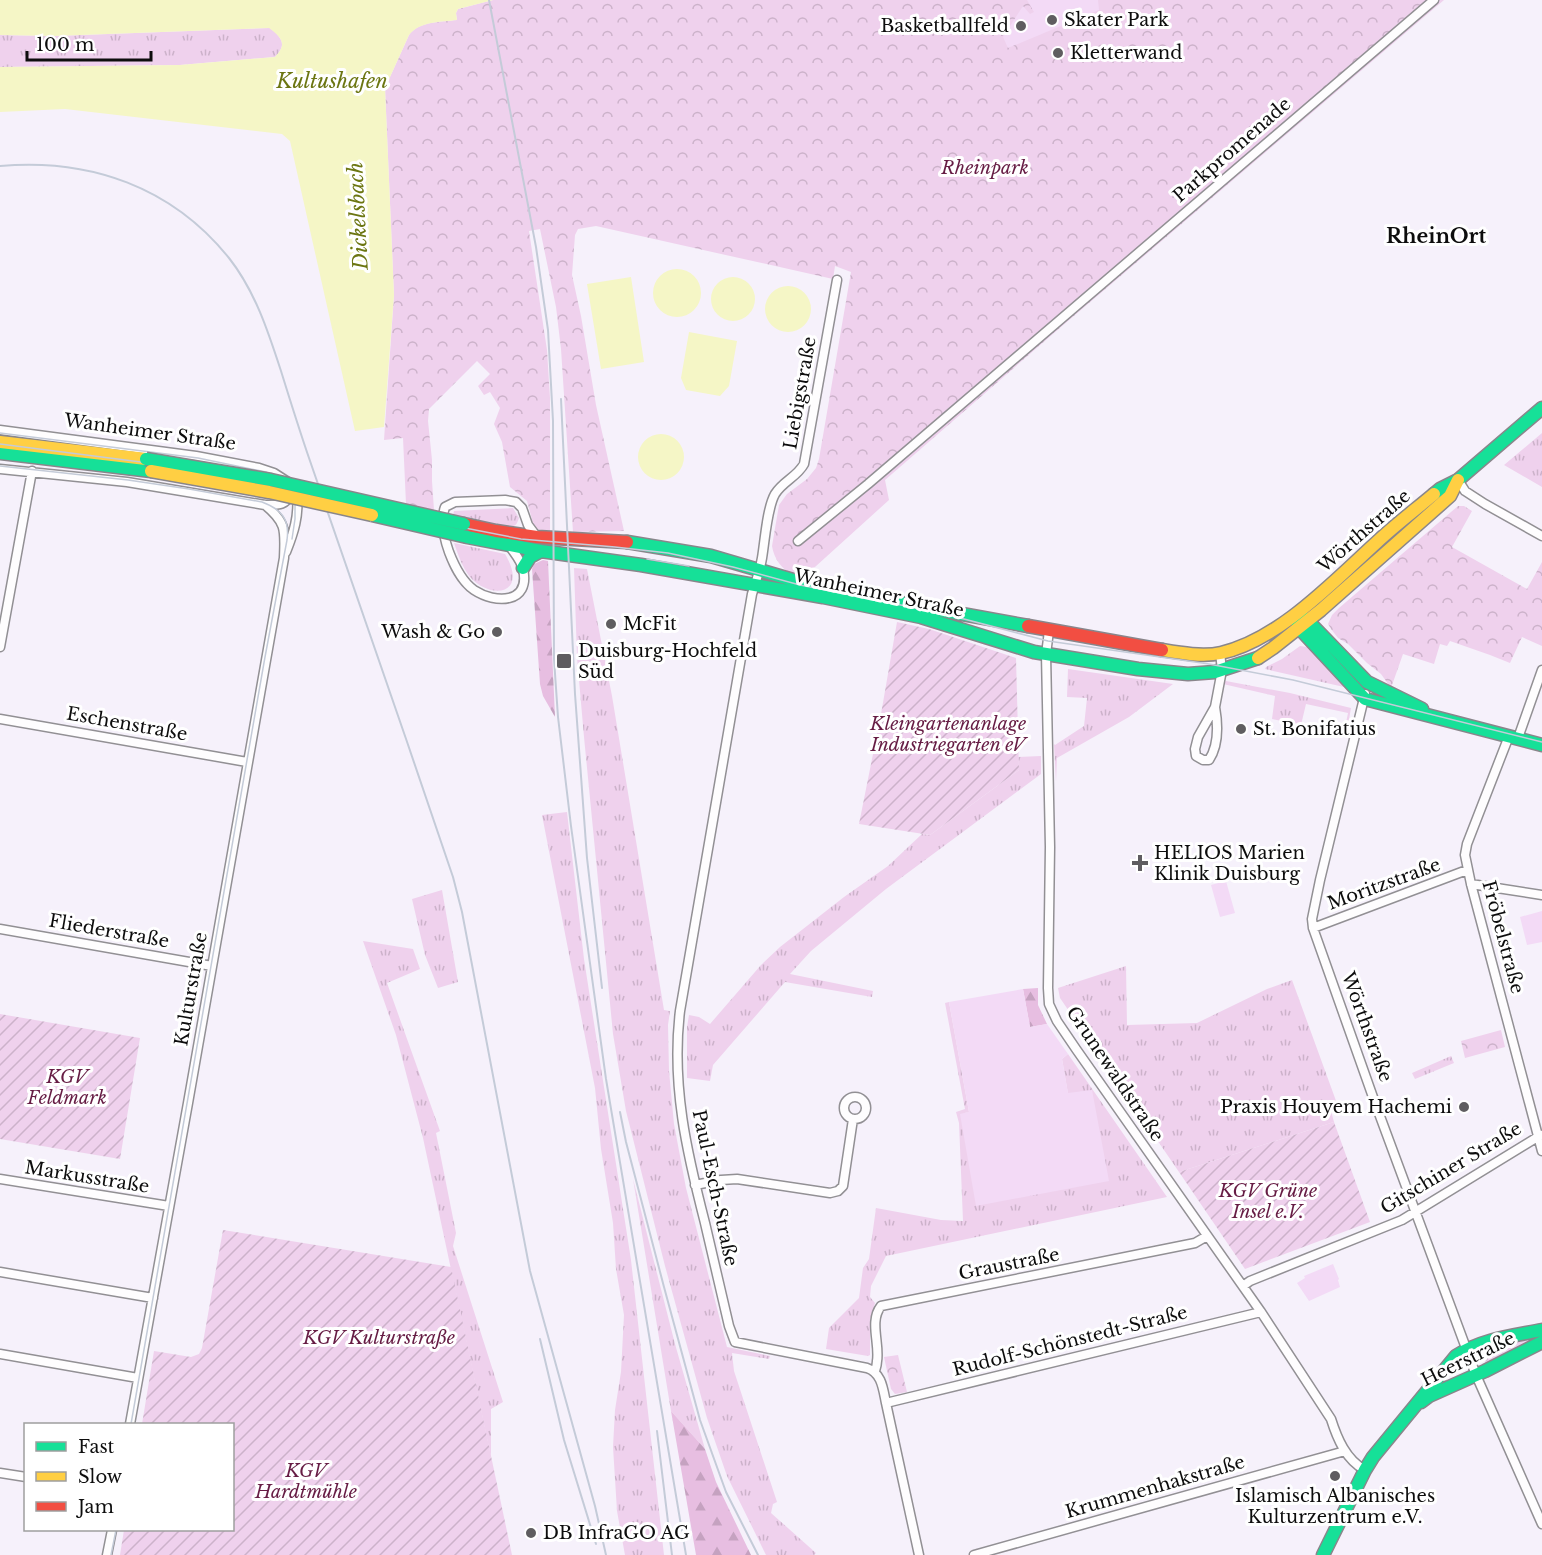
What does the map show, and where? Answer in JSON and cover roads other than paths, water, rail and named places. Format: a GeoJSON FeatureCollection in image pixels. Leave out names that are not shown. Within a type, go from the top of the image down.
{"type":"FeatureCollection","features":[{"type":"Feature","properties":{"kind":"street","name":"Parkpromenade"},"geometry":{"type":"LineString","coordinates":[[798,541],[868,484],[1434,0]]}},
{"type":"Feature","properties":{"kind":"street","name":"Liebigstraße"},"geometry":{"type":"LineString","coordinates":[[759,569],[771,504],[775,494],[801,470],[806,457],[837,280]]}},
{"type":"Feature","properties":{"kind":"street","name":"Wörthstraße"},"geometry":{"type":"LineString","coordinates":[[1296,613],[1383,536],[1440,489],[1458,480],[1542,408]]}},
{"type":"Feature","properties":{"kind":"street","name":"Wanheimer Straße"},"geometry":{"type":"LineString","coordinates":[[0,430],[207,458],[259,468],[274,473],[290,483]]}},
{"type":"Feature","properties":{"kind":"street","name":"Wanheimer Straße"},"geometry":{"type":"LineString","coordinates":[[0,442],[148,465],[272,480],[464,524],[541,551],[641,565],[921,617],[1019,648],[1167,673],[1215,672],[1258,658],[1303,624]]}},
{"type":"Feature","properties":{"kind":"street","name":"Wanheimer Straße"},"geometry":{"type":"LineString","coordinates":[[0,453],[148,465],[467,537],[511,539],[537,537],[657,546],[711,556],[793,580],[850,592],[1049,631],[1173,652],[1220,653],[1246,645],[1265,636],[1296,613]]}},
{"type":"Feature","properties":{"kind":"street"},"geometry":{"type":"LineString","coordinates":[[0,469],[127,482],[265,505],[280,505],[286,502],[291,494],[290,483]]}},
{"type":"Feature","properties":{"kind":"street"},"geometry":{"type":"LineString","coordinates":[[0,647],[32,471]]}},
{"type":"Feature","properties":{"kind":"street","name":"Wörthstraße"},"geometry":{"type":"LineString","coordinates":[[1303,624],[1450,496],[1458,480]]}},
{"type":"Feature","properties":{"kind":"street"},"geometry":{"type":"LineString","coordinates":[[1458,480],[1471,496],[1542,536]]}},
{"type":"Feature","properties":{"kind":"street"},"geometry":{"type":"LineString","coordinates":[[284,558],[298,510],[297,495],[290,483]]}},
{"type":"Feature","properties":{"kind":"street"},"geometry":{"type":"LineString","coordinates":[[524,517],[511,539],[523,568],[522,588],[513,598],[488,597],[473,589],[454,564],[445,542],[443,513],[445,507],[455,502],[507,500],[518,503],[528,525],[537,537]]}},
{"type":"Feature","properties":{"kind":"street"},"geometry":{"type":"LineString","coordinates":[[265,505],[277,515],[282,524],[285,538],[284,558]]}},
{"type":"Feature","properties":{"kind":"street"},"geometry":{"type":"LineString","coordinates":[[523,568],[530,557],[541,551]]}},
{"type":"Feature","properties":{"kind":"street","name":"Kulturstraße"},"geometry":{"type":"LineString","coordinates":[[130,1423],[284,558]]}},
{"type":"Feature","properties":{"kind":"street","name":"Paul-Esch-Straße"},"geometry":{"type":"LineString","coordinates":[[759,569],[752,594],[678,1026],[682,1121],[695,1185],[729,1326],[735,1342],[875,1371]]}},
{"type":"Feature","properties":{"kind":"street"},"geometry":{"type":"LineString","coordinates":[[1296,613],[1365,699],[1542,744]]}},
{"type":"Feature","properties":{"kind":"street"},"geometry":{"type":"LineString","coordinates":[[1303,624],[1366,682],[1434,716]]}},
{"type":"Feature","properties":{"kind":"street","name":"Grunewaldstraße"},"geometry":{"type":"LineString","coordinates":[[1049,631],[1046,654],[1050,828],[1049,1004],[1057,1021],[1076,1049],[1261,1312],[1330,1419],[1345,1451],[1356,1466],[1365,1470]]}},
{"type":"Feature","properties":{"kind":"street"},"geometry":{"type":"LineString","coordinates":[[1215,706],[1201,731],[1195,749],[1196,756],[1203,760],[1209,760],[1215,748],[1217,735],[1215,706],[1222,670],[1220,653]]}},
{"type":"Feature","properties":{"kind":"street","name":"Fröbelstraße"},"geometry":{"type":"LineString","coordinates":[[1542,670],[1467,844],[1465,855],[1467,870],[1540,1135],[1542,1151]]}},
{"type":"Feature","properties":{"kind":"street","name":"Wörthstraße"},"geometry":{"type":"LineString","coordinates":[[1366,682],[1365,699],[1320,880],[1312,919],[1313,928],[1476,1375],[1542,1524]]}},
{"type":"Feature","properties":{"kind":"street"},"geometry":{"type":"LineString","coordinates":[[1365,699],[1368,695],[1414,705]]}},
{"type":"Feature","properties":{"kind":"street","name":"Eschenstraße"},"geometry":{"type":"LineString","coordinates":[[0,718],[247,762]]}},
{"type":"Feature","properties":{"kind":"street","name":"Moritzstraße"},"geometry":{"type":"LineString","coordinates":[[1313,928],[1467,870]]}},
{"type":"Feature","properties":{"kind":"street"},"geometry":{"type":"LineString","coordinates":[[1471,884],[1542,895]]}},
{"type":"Feature","properties":{"kind":"street","name":"Fliederstraße"},"geometry":{"type":"LineString","coordinates":[[0,929],[212,966]]}},
{"type":"Feature","properties":{"kind":"street"},"geometry":{"type":"LineString","coordinates":[[695,1185],[737,1179],[830,1193],[838,1191],[843,1186],[853,1119]]}},
{"type":"Feature","properties":{"kind":"street","name":"Gitschiner Straße"},"geometry":{"type":"LineString","coordinates":[[1243,1286],[1250,1281],[1402,1220],[1540,1135]]}},
{"type":"Feature","properties":{"kind":"street","name":"Markusstraße"},"geometry":{"type":"LineString","coordinates":[[0,1179],[169,1206]]}},
{"type":"Feature","properties":{"kind":"street","name":"Graustraße"},"geometry":{"type":"LineString","coordinates":[[875,1371],[878,1360],[876,1320],[881,1306],[1195,1243],[1207,1236]]}},
{"type":"Feature","properties":{"kind":"street"},"geometry":{"type":"LineString","coordinates":[[0,1272],[153,1298]]}},
{"type":"Feature","properties":{"kind":"street","name":"Rudolf-Schönstedt-Straße"},"geometry":{"type":"LineString","coordinates":[[886,1403],[1261,1312]]}},
{"type":"Feature","properties":{"kind":"street","name":"Heerstraße"},"geometry":{"type":"LineString","coordinates":[[1323,1555],[1373,1457],[1456,1356],[1466,1348],[1483,1342],[1542,1329]]}},
{"type":"Feature","properties":{"kind":"street","name":"Heerstraße"},"geometry":{"type":"LineString","coordinates":[[1411,1410],[1429,1396],[1542,1342]]}},
{"type":"Feature","properties":{"kind":"street"},"geometry":{"type":"LineString","coordinates":[[0,1354],[138,1378]]}},
{"type":"Feature","properties":{"kind":"street"},"geometry":{"type":"LineString","coordinates":[[875,1371],[880,1378],[886,1403],[919,1555]]}},
{"type":"Feature","properties":{"kind":"street","name":"Krummenhakstraße"},"geometry":{"type":"LineString","coordinates":[[974,1555],[1345,1451]]}},
{"type":"Feature","properties":{"kind":"street"},"geometry":{"type":"LineString","coordinates":[[0,1473],[24,1477]]}},
{"type":"Feature","properties":{"kind":"street"},"geometry":{"type":"LineString","coordinates":[[107,1554],[112,1531]]}},
{"type":"Feature","properties":{"kind":"water"},"geometry":{"type":"Polygon","coordinates":[[[0,0],[493,0],[458,9],[457,20],[431,23],[414,30],[409,35],[385,88],[394,295],[384,427],[355,431],[290,141],[282,134],[65,109],[0,112],[0,67],[180,65],[275,57],[282,44],[277,34],[269,28],[54,36],[0,35],[0,0]]]}},
{"type":"Feature","properties":{"kind":"water"},"geometry":{"type":"Polygon","coordinates":[[[677,269],[694,276],[701,293],[694,310],[677,317],[660,310],[653,293],[660,276],[677,269]]]}},
{"type":"Feature","properties":{"kind":"water"},"geometry":{"type":"Polygon","coordinates":[[[631,277],[644,362],[601,369],[587,284],[631,277]]]}},
{"type":"Feature","properties":{"kind":"water"},"geometry":{"type":"Polygon","coordinates":[[[733,277],[742,278],[749,283],[754,290],[754,308],[749,315],[742,320],[733,321],[724,320],[717,315],[712,308],[711,299],[712,290],[717,283],[724,278],[733,277]]]}},
{"type":"Feature","properties":{"kind":"water"},"geometry":{"type":"Polygon","coordinates":[[[788,286],[804,293],[811,309],[804,325],[788,332],[772,325],[765,309],[772,293],[788,286]]]}},
{"type":"Feature","properties":{"kind":"water"},"geometry":{"type":"Polygon","coordinates":[[[689,332],[737,341],[729,386],[720,396],[686,390],[681,378],[689,332]]]}},
{"type":"Feature","properties":{"kind":"water"},"geometry":{"type":"Polygon","coordinates":[[[661,434],[677,441],[684,457],[677,473],[661,480],[645,473],[638,457],[645,441],[661,434]]]}},
{"type":"Feature","properties":{"kind":"tram line"},"geometry":{"type":"LineString","coordinates":[[0,433],[198,458],[266,472],[287,484],[293,492],[295,519],[292,539]]}},
{"type":"Feature","properties":{"kind":"tram line"},"geometry":{"type":"LineString","coordinates":[[0,444],[180,467],[270,483],[521,539],[668,553],[800,585],[941,613],[1048,641],[1209,664],[1293,680],[1542,742]]}},
{"type":"Feature","properties":{"kind":"tram line"},"geometry":{"type":"LineString","coordinates":[[0,466],[128,480],[262,502],[283,516],[288,533],[131,1423]]}},
{"type":"Feature","properties":{"kind":"tram line"},"geometry":{"type":"LineString","coordinates":[[647,559],[689,566]]}},
{"type":"Feature","properties":{"kind":"tram line"},"geometry":{"type":"LineString","coordinates":[[111,1555],[116,1531]]}},
{"type":"Feature","properties":{"kind":"railway"},"geometry":{"type":"LineString","coordinates":[[489,0],[536,247],[548,330],[553,421],[554,659],[558,717],[571,826],[606,1079],[686,1555]]}},
{"type":"Feature","properties":{"kind":"railway"},"geometry":{"type":"LineString","coordinates":[[0,166],[66,167],[127,182],[155,196],[182,213],[206,233],[229,258],[260,312],[453,877],[462,912],[530,1271],[595,1506],[606,1555]]}},
{"type":"Feature","properties":{"kind":"railway"},"geometry":{"type":"LineString","coordinates":[[561,399],[575,694],[587,858],[602,988]]}},
{"type":"Feature","properties":{"kind":"railway"},"geometry":{"type":"LineString","coordinates":[[620,1112],[700,1420],[726,1492],[758,1555]]}},
{"type":"Feature","properties":{"kind":"railway"},"geometry":{"type":"LineString","coordinates":[[540,1339],[564,1440],[596,1544]]}},
{"type":"Feature","properties":{"kind":"railway"},"geometry":{"type":"LineString","coordinates":[[657,1431],[672,1555]]}},
{"type":"Feature","properties":{"kind":"place","name":"Skater Park"},"geometry":{"type":"Point","coordinates":[1052,20]}},
{"type":"Feature","properties":{"kind":"place","name":"Basketballfeld"},"geometry":{"type":"Point","coordinates":[1021,26]}},
{"type":"Feature","properties":{"kind":"place","name":"Kletterwand"},"geometry":{"type":"Point","coordinates":[1058,53]}},
{"type":"Feature","properties":{"kind":"place","name":"McFit"},"geometry":{"type":"Point","coordinates":[611,624]}},
{"type":"Feature","properties":{"kind":"place","name":"Wash & Go"},"geometry":{"type":"Point","coordinates":[497,632]}},
{"type":"Feature","properties":{"kind":"place","name":"Duisburg-Hochfeld Süd"},"geometry":{"type":"Point","coordinates":[564,661]}},
{"type":"Feature","properties":{"kind":"place","name":"St. Bonifatius"},"geometry":{"type":"Point","coordinates":[1241,729]}},
{"type":"Feature","properties":{"kind":"place","name":"HELIOS Marien Klinik Duisburg"},"geometry":{"type":"Point","coordinates":[1140,863]}},
{"type":"Feature","properties":{"kind":"place","name":"Praxis Houyem Hachemi"},"geometry":{"type":"Point","coordinates":[1464,1107]}},
{"type":"Feature","properties":{"kind":"place","name":"Islamisch Albanisches Kulturzentrum e.V."},"geometry":{"type":"Point","coordinates":[1335,1476]}},
{"type":"Feature","properties":{"kind":"place","name":"DB InfraGO AG"},"geometry":{"type":"Point","coordinates":[531,1533]}},
{"type":"Feature","properties":{"kind":"district","name":"RheinOrt"},"geometry":{"type":"Point","coordinates":[1436,236]}},
{"type":"Feature","properties":{"kind":"water label","name":"Kultushafen"},"geometry":{"type":"Point","coordinates":[332,81]}},
{"type":"Feature","properties":{"kind":"water label","name":"Dickelsbach"},"geometry":{"type":"Point","coordinates":[358,216]}},
{"type":"Feature","properties":{"kind":"park label","name":"Rheinpark"},"geometry":{"type":"Point","coordinates":[985,168]}},
{"type":"Feature","properties":{"kind":"park label","name":"Kleingartenanlage Industriegarten eV"},"geometry":{"type":"Point","coordinates":[948,734]}},
{"type":"Feature","properties":{"kind":"park label","name":"KGV Feldmark"},"geometry":{"type":"Point","coordinates":[67,1087]}},
{"type":"Feature","properties":{"kind":"park label","name":"KGV Grüne Insel e.V."},"geometry":{"type":"Point","coordinates":[1268,1201]}},
{"type":"Feature","properties":{"kind":"park label","name":"KGV Kulturstraße"},"geometry":{"type":"Point","coordinates":[379,1338]}},
{"type":"Feature","properties":{"kind":"park label","name":"KGV Hardtmühle"},"geometry":{"type":"Point","coordinates":[306,1481]}}]}
